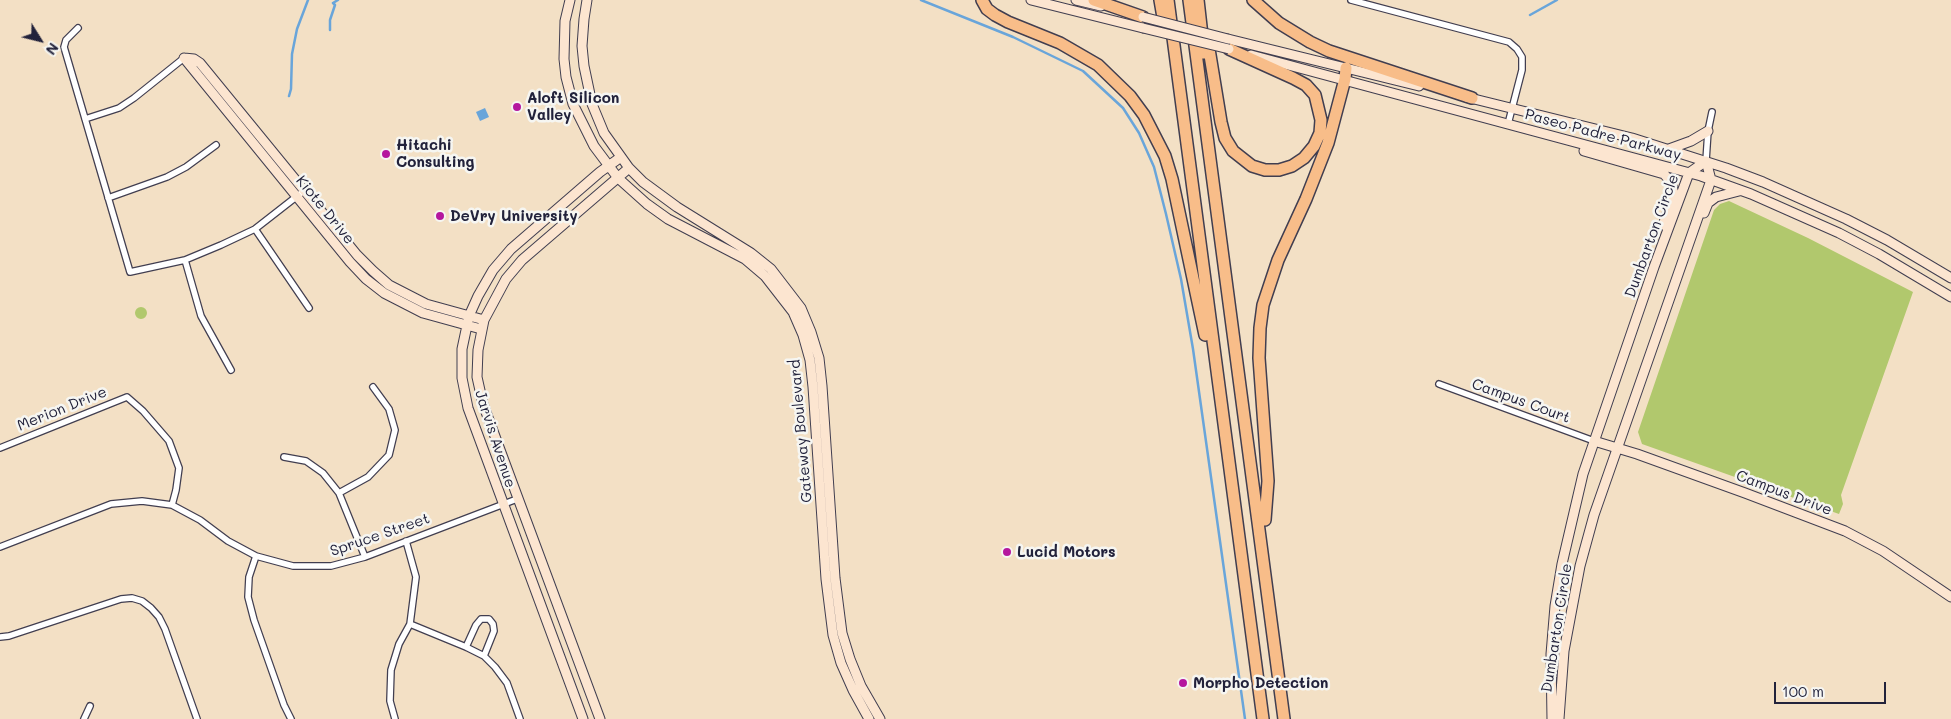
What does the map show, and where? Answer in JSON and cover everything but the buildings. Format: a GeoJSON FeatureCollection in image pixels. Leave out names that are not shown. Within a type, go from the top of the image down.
{"type":"FeatureCollection","features":[{"type":"Feature","properties":{"kind":"highway"},"geometry":{"type":"LineString","coordinates":[[982,0],[987,9],[1002,18],[1060,43],[1098,65],[1130,96],[1156,135],[1172,180],[1225,433]]}},
{"type":"Feature","properties":{"kind":"highway"},"geometry":{"type":"LineString","coordinates":[[1094,0],[1143,22]]}},
{"type":"Feature","properties":{"kind":"highway"},"geometry":{"type":"LineString","coordinates":[[1160,0],[1186,135]]}},
{"type":"Feature","properties":{"kind":"highway"},"geometry":{"type":"LineString","coordinates":[[1168,0],[1263,719]]}},
{"type":"Feature","properties":{"kind":"highway"},"geometry":{"type":"LineString","coordinates":[[1189,0],[1284,719]]}},
{"type":"Feature","properties":{"kind":"highway"},"geometry":{"type":"LineString","coordinates":[[1199,0],[1225,138],[1233,151],[1252,166],[1265,170],[1279,170],[1292,166],[1304,158],[1314,146],[1320,133],[1320,108],[1314,95],[1306,85],[1228,44]]}},
{"type":"Feature","properties":{"kind":"highway"},"geometry":{"type":"LineString","coordinates":[[1199,0],[1291,719]]}},
{"type":"Feature","properties":{"kind":"highway"},"geometry":{"type":"LineString","coordinates":[[1252,0],[1278,23],[1316,45],[1472,98]]}},
{"type":"Feature","properties":{"kind":"highway"},"geometry":{"type":"LineString","coordinates":[[1265,520],[1268,481],[1259,358],[1263,305],[1278,260],[1318,169],[1336,115],[1345,73]]}},
{"type":"Feature","properties":{"kind":"street","name":"Gateway Boulevard"},"geometry":{"type":"LineString","coordinates":[[570,0],[565,21],[564,59],[573,104],[594,146],[618,178],[647,204],[668,219],[745,259],[765,276],[793,312],[803,335],[810,360],[812,378],[826,579],[833,635],[841,663],[869,719]]}},
{"type":"Feature","properties":{"kind":"street","name":"Gateway Boulevard"},"geometry":{"type":"LineString","coordinates":[[587,0],[582,46],[584,66],[592,104],[604,134],[629,168],[657,193],[751,253],[771,269],[801,308],[812,332],[819,358],[822,386],[835,578],[842,633],[861,686],[880,719]]}},
{"type":"Feature","properties":{"kind":"street"},"geometry":{"type":"LineString","coordinates":[[1031,0],[1143,22]]}},
{"type":"Feature","properties":{"kind":"street"},"geometry":{"type":"LineString","coordinates":[[1076,0],[1143,22]]}},
{"type":"Feature","properties":{"kind":"street"},"geometry":{"type":"LineString","coordinates":[[1351,0],[1509,42],[1522,57],[1522,70],[1508,124]]}},
{"type":"Feature","properties":{"kind":"street","name":"Paseo Padre Parkway"},"geometry":{"type":"LineString","coordinates":[[1143,22],[1345,73],[1472,98],[1669,149],[1763,182],[1846,219],[1887,240],[1951,278]]}},
{"type":"Feature","properties":{"kind":"street"},"geometry":{"type":"LineString","coordinates":[[78,28],[66,40],[64,47],[130,272],[185,260],[255,229],[304,190]]}},
{"type":"Feature","properties":{"kind":"street"},"geometry":{"type":"LineString","coordinates":[[85,119],[119,108],[184,58]]}},
{"type":"Feature","properties":{"kind":"street","name":"Kiote Drive"},"geometry":{"type":"LineString","coordinates":[[184,58],[194,59],[200,63],[358,255],[389,285],[426,304],[484,320]]}},
{"type":"Feature","properties":{"kind":"street","name":"Kiote Drive"},"geometry":{"type":"LineString","coordinates":[[184,58],[350,262],[366,279],[384,293],[423,313],[481,329]]}},
{"type":"Feature","properties":{"kind":"street","name":"Paseo Padre Parkway"},"geometry":{"type":"LineString","coordinates":[[1345,73],[1548,136],[1689,173],[1742,191],[1839,233],[1951,297]]}},
{"type":"Feature","properties":{"kind":"street"},"geometry":{"type":"LineString","coordinates":[[1711,180],[1706,161],[1708,131],[1712,112]]}},
{"type":"Feature","properties":{"kind":"street"},"geometry":{"type":"LineString","coordinates":[[1669,149],[1691,141],[1708,131]]}},
{"type":"Feature","properties":{"kind":"street"},"geometry":{"type":"LineString","coordinates":[[1548,136],[1555,143],[1664,174],[1671,182],[1674,194],[1651,258],[1654,267]]}},
{"type":"Feature","properties":{"kind":"street"},"geometry":{"type":"LineString","coordinates":[[108,198],[167,177],[186,167],[216,145]]}},
{"type":"Feature","properties":{"kind":"street","name":"Jarvis Avenue"},"geometry":{"type":"LineString","coordinates":[[582,719],[468,408],[462,378],[462,349],[469,316],[493,270],[511,249],[621,157]]}},
{"type":"Feature","properties":{"kind":"street","name":"Dumbarton Circle"},"geometry":{"type":"LineString","coordinates":[[1552,719],[1551,654],[1558,586],[1573,512],[1594,440],[1689,173],[1706,161]]}},
{"type":"Feature","properties":{"kind":"street","name":"Jarvis Avenue"},"geometry":{"type":"LineString","coordinates":[[600,719],[517,499],[483,404],[477,377],[481,329],[506,279],[522,260],[629,168]]}},
{"type":"Feature","properties":{"kind":"street","name":"Dumbarton Circle"},"geometry":{"type":"LineString","coordinates":[[1559,719],[1564,650],[1578,574],[1594,515],[1711,180]]}},
{"type":"Feature","properties":{"kind":"street"},"geometry":{"type":"LineString","coordinates":[[1692,238],[1708,203],[1716,197],[1727,193],[1742,191]]}},
{"type":"Feature","properties":{"kind":"street"},"geometry":{"type":"LineString","coordinates":[[255,229],[309,308]]}},
{"type":"Feature","properties":{"kind":"street"},"geometry":{"type":"LineString","coordinates":[[185,260],[201,316],[231,370]]}},
{"type":"Feature","properties":{"kind":"street","name":"Campus Court"},"geometry":{"type":"LineString","coordinates":[[1439,384],[1594,440]]}},
{"type":"Feature","properties":{"kind":"street"},"geometry":{"type":"LineString","coordinates":[[339,493],[368,477],[389,455],[395,430],[389,409],[373,387]]}},
{"type":"Feature","properties":{"kind":"street","name":"Merion Drive"},"geometry":{"type":"LineString","coordinates":[[0,448],[127,397],[144,412],[168,441],[179,468],[172,505]]}},
{"type":"Feature","properties":{"kind":"street","name":"Campus Drive"},"geometry":{"type":"LineString","coordinates":[[1594,440],[1745,492],[1845,531],[1883,552],[1951,597]]}},
{"type":"Feature","properties":{"kind":"street"},"geometry":{"type":"LineString","coordinates":[[284,457],[306,460],[323,474],[339,493],[365,557]]}},
{"type":"Feature","properties":{"kind":"street","name":"Spruce Street"},"geometry":{"type":"LineString","coordinates":[[0,547],[111,504],[142,501],[172,505],[200,520],[228,541],[256,556],[293,566],[331,566],[365,557],[517,499]]}},
{"type":"Feature","properties":{"kind":"street"},"geometry":{"type":"LineString","coordinates":[[395,719],[390,701],[391,670],[398,644],[410,624],[416,577],[406,541]]}},
{"type":"Feature","properties":{"kind":"street"},"geometry":{"type":"LineString","coordinates":[[256,556],[249,577],[248,597],[254,620],[284,705],[291,719]]}},
{"type":"Feature","properties":{"kind":"street"},"geometry":{"type":"LineString","coordinates":[[0,637],[9,636],[121,598],[132,598],[142,601],[159,617],[165,628],[197,719]]}},
{"type":"Feature","properties":{"kind":"street"},"geometry":{"type":"LineString","coordinates":[[466,646],[481,619],[489,619],[493,624],[494,631],[484,656]]}},
{"type":"Feature","properties":{"kind":"street"},"geometry":{"type":"LineString","coordinates":[[410,624],[466,646],[484,656],[507,683],[520,719]]}},
{"type":"Feature","properties":{"kind":"street"},"geometry":{"type":"LineString","coordinates":[[84,719],[90,706]]}},
{"type":"Feature","properties":{"kind":"green space"},"geometry":{"type":"Polygon","coordinates":[[[1729,201],[1808,238],[1913,292],[1841,495],[1843,504],[1839,514],[1642,444],[1638,432],[1714,210],[1720,204],[1729,201]]]}},
{"type":"Feature","properties":{"kind":"green space"},"geometry":{"type":"Polygon","coordinates":[[[141,307],[147,313],[141,319],[135,313],[141,307]]]}},
{"type":"Feature","properties":{"kind":"water"},"geometry":{"type":"Polygon","coordinates":[[[485,108],[489,117],[480,121],[476,112],[485,108]]]}},
{"type":"Feature","properties":{"kind":"waterway"},"geometry":{"type":"LineString","coordinates":[[289,96],[292,54],[297,29],[308,0]]}},
{"type":"Feature","properties":{"kind":"waterway"},"geometry":{"type":"LineString","coordinates":[[330,30],[330,20],[335,5],[333,3],[338,0]]}},
{"type":"Feature","properties":{"kind":"waterway"},"geometry":{"type":"LineString","coordinates":[[921,0],[1013,37],[1083,71],[1123,108],[1139,133],[1154,167],[1181,279],[1193,349],[1245,719]]}},
{"type":"Feature","properties":{"kind":"waterway"},"geometry":{"type":"LineString","coordinates":[[1530,15],[1557,0]]}},
{"type":"Feature","properties":{"kind":"place","name":"Aloft Silicon Valley"},"geometry":{"type":"Point","coordinates":[517,107]}},
{"type":"Feature","properties":{"kind":"place","name":"Hitachi Consulting"},"geometry":{"type":"Point","coordinates":[386,154]}},
{"type":"Feature","properties":{"kind":"place","name":"DeVry University"},"geometry":{"type":"Point","coordinates":[440,216]}},
{"type":"Feature","properties":{"kind":"place","name":"Lucid Motors"},"geometry":{"type":"Point","coordinates":[1007,552]}},
{"type":"Feature","properties":{"kind":"place","name":"Morpho Detection"},"geometry":{"type":"Point","coordinates":[1183,683]}}]}
